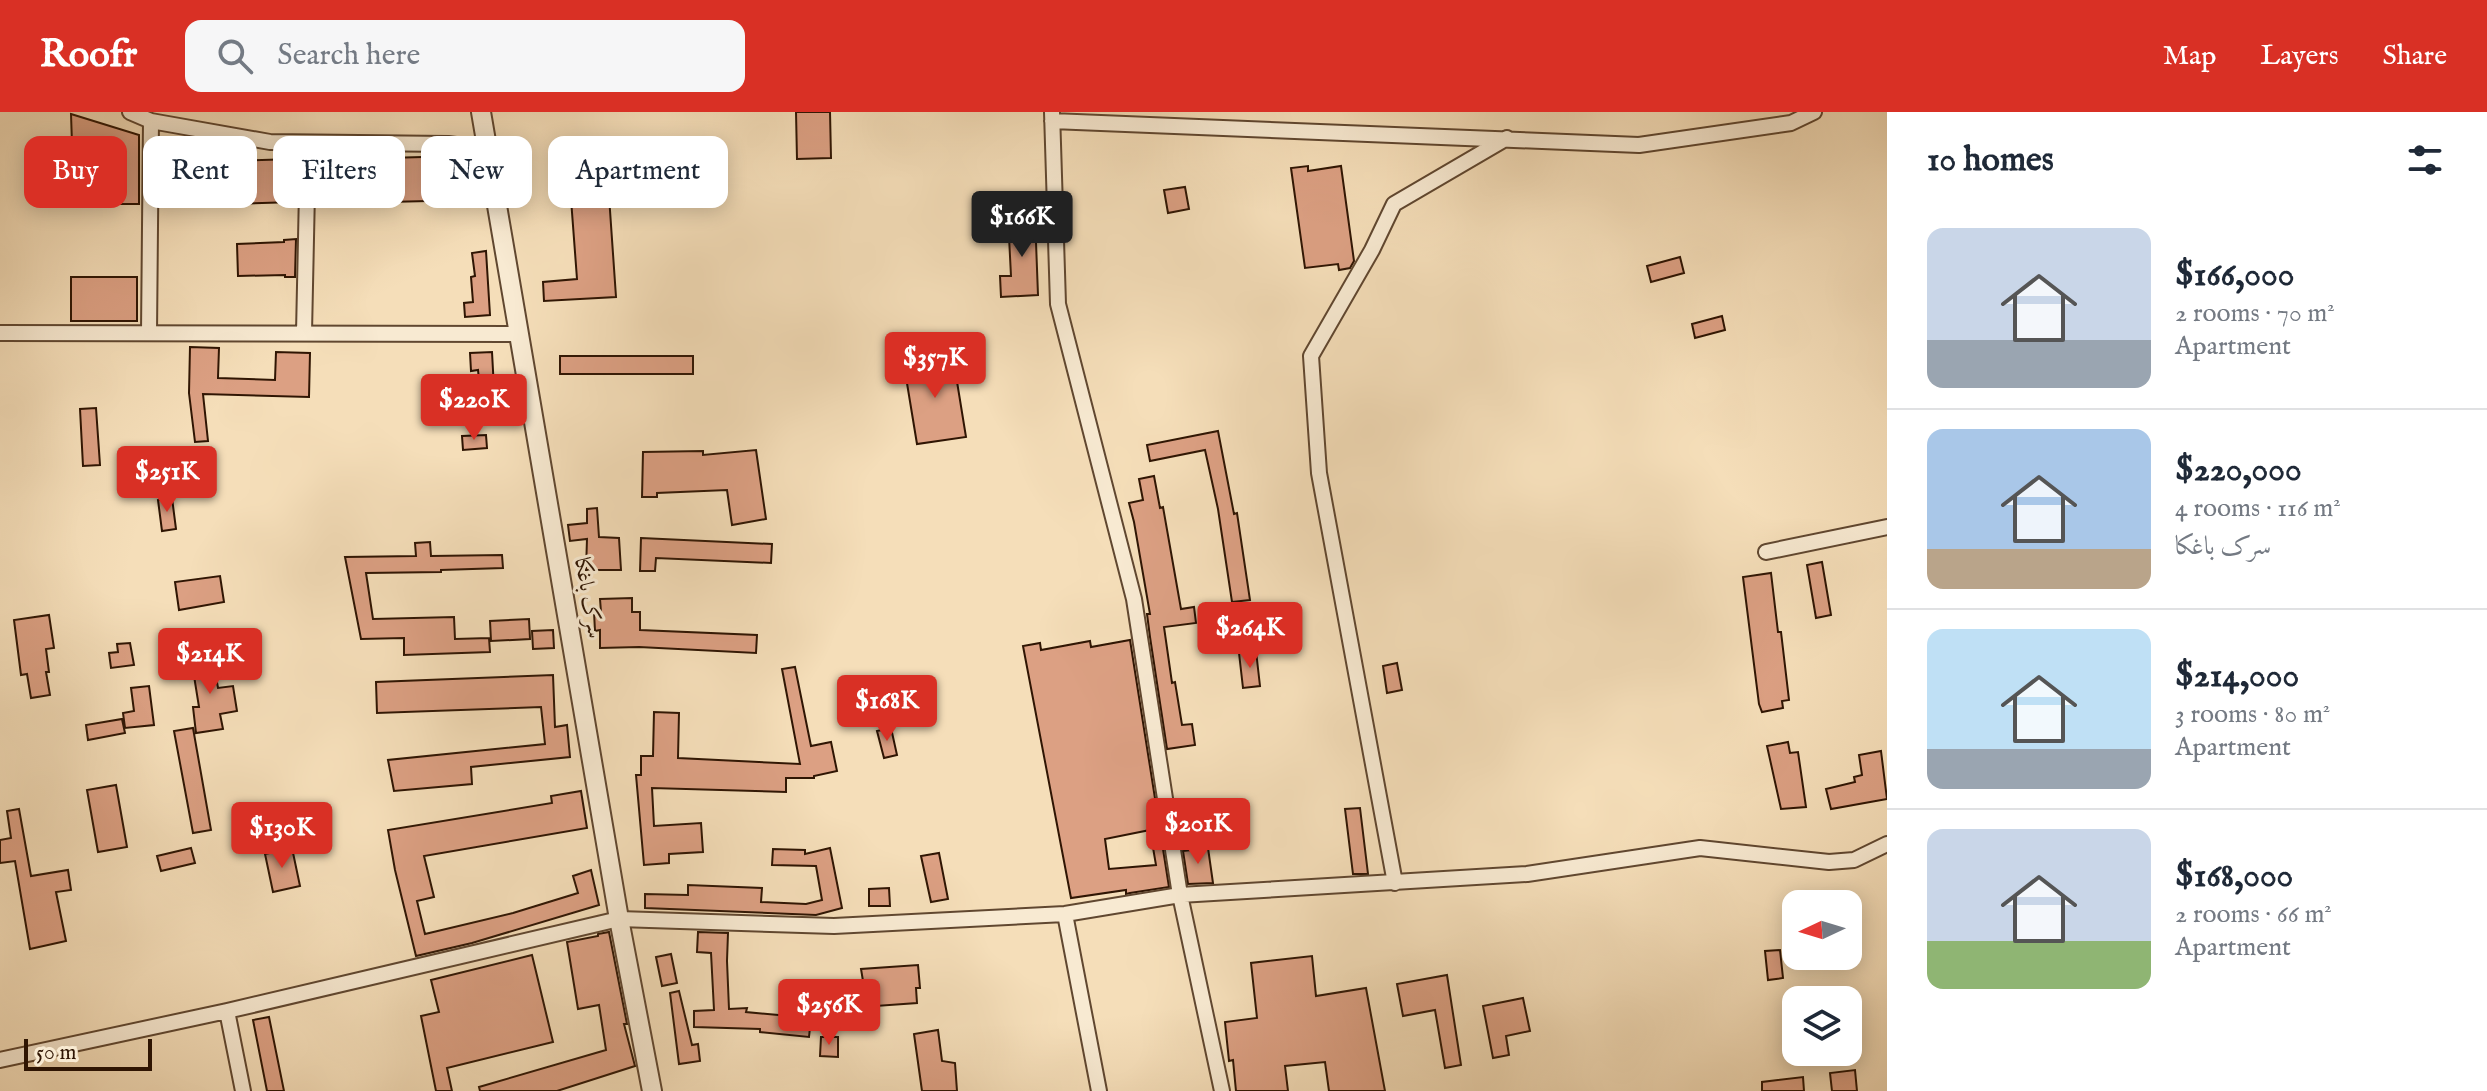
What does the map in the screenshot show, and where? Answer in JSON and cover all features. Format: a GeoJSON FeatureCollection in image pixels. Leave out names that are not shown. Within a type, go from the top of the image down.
{"type":"FeatureCollection","features":[{"type":"Feature","properties":{"kind":"street"},"geometry":{"type":"LineString","coordinates":[[130,112],[151,121],[273,142]]}},
{"type":"Feature","properties":{"kind":"street","name":"سرک باغکا"},"geometry":{"type":"LineString","coordinates":[[481,112],[485,136]]}},
{"type":"Feature","properties":{"kind":"street"},"geometry":{"type":"LineString","coordinates":[[1222,1091],[1180,895],[1134,599],[1058,304],[1052,117],[1639,145],[1791,123],[1814,112]]}},
{"type":"Feature","properties":{"kind":"street"},"geometry":{"type":"LineString","coordinates":[[149,333],[151,121]]}},
{"type":"Feature","properties":{"kind":"street"},"geometry":{"type":"LineString","coordinates":[[1395,883],[1319,473],[1311,356],[1372,250],[1394,204],[1507,138]]}},
{"type":"Feature","properties":{"kind":"street"},"geometry":{"type":"LineString","coordinates":[[304,333],[307,208]]}},
{"type":"Feature","properties":{"kind":"street","name":"سرک باغکا"},"geometry":{"type":"LineString","coordinates":[[497,208],[619,919],[652,1091]]}},
{"type":"Feature","properties":{"kind":"street"},"geometry":{"type":"LineString","coordinates":[[0,333],[519,334]]}},
{"type":"Feature","properties":{"kind":"street"},"geometry":{"type":"LineString","coordinates":[[1766,552],[1887,527]]}},
{"type":"Feature","properties":{"kind":"street"},"geometry":{"type":"LineString","coordinates":[[0,1060],[227,1011],[619,919],[834,926],[1065,914],[1180,895],[1527,874],[1700,848],[1829,862],[1854,860],[1887,844]]}},
{"type":"Feature","properties":{"kind":"street"},"geometry":{"type":"LineString","coordinates":[[1065,914],[1099,1091]]}},
{"type":"Feature","properties":{"kind":"street"},"geometry":{"type":"LineString","coordinates":[[227,1011],[243,1091]]}},
{"type":"Feature","properties":{"kind":"building"},"geometry":{"type":"Polygon","coordinates":[[[796,112],[830,112],[831,158],[797,159],[796,112]]]}},
{"type":"Feature","properties":{"kind":"building"},"geometry":{"type":"Polygon","coordinates":[[[71,114],[139,135],[139,204],[127,204],[127,136],[72,136],[71,114]]]}},
{"type":"Feature","properties":{"kind":"building"},"geometry":{"type":"Polygon","coordinates":[[[421,157],[421,201],[405,202],[405,158],[421,157]]]}},
{"type":"Feature","properties":{"kind":"building"},"geometry":{"type":"Polygon","coordinates":[[[257,160],[273,160],[273,203],[257,203],[257,160]]]}},
{"type":"Feature","properties":{"kind":"building"},"geometry":{"type":"Polygon","coordinates":[[[1308,166],[1308,171],[1341,166],[1354,261],[1350,268],[1339,270],[1338,264],[1305,268],[1291,168],[1308,166]]]}},
{"type":"Feature","properties":{"kind":"building"},"geometry":{"type":"Polygon","coordinates":[[[1185,187],[1189,209],[1168,213],[1164,190],[1185,187]]]}},
{"type":"Feature","properties":{"kind":"building"},"geometry":{"type":"Polygon","coordinates":[[[572,208],[610,208],[616,297],[544,301],[543,282],[577,279],[572,208]]]}},
{"type":"Feature","properties":{"kind":"building"},"geometry":{"type":"Polygon","coordinates":[[[1035,216],[1038,295],[1001,297],[1000,276],[1011,276],[1008,217],[1035,216]]]}},
{"type":"Feature","properties":{"kind":"building"},"geometry":{"type":"Polygon","coordinates":[[[296,239],[295,277],[238,276],[237,244],[296,239]]]}},
{"type":"Feature","properties":{"kind":"building"},"geometry":{"type":"Polygon","coordinates":[[[486,251],[490,315],[465,317],[464,303],[473,302],[471,277],[475,276],[472,253],[486,251]]]}},
{"type":"Feature","properties":{"kind":"building"},"geometry":{"type":"Polygon","coordinates":[[[1680,257],[1684,273],[1651,282],[1647,266],[1680,257]]]}},
{"type":"Feature","properties":{"kind":"building"},"geometry":{"type":"Polygon","coordinates":[[[71,277],[137,277],[137,321],[71,321],[71,277]]]}},
{"type":"Feature","properties":{"kind":"building"},"geometry":{"type":"Polygon","coordinates":[[[1722,316],[1725,330],[1695,338],[1692,324],[1722,316]]]}},
{"type":"Feature","properties":{"kind":"building"},"geometry":{"type":"Polygon","coordinates":[[[190,347],[219,348],[218,378],[275,380],[276,352],[310,353],[309,397],[203,394],[208,441],[195,442],[189,393],[190,347]]]}},
{"type":"Feature","properties":{"kind":"building"},"geometry":{"type":"Polygon","coordinates":[[[492,352],[494,389],[480,390],[478,370],[471,371],[470,353],[492,352]]]}},
{"type":"Feature","properties":{"kind":"building"},"geometry":{"type":"Polygon","coordinates":[[[560,356],[693,356],[693,374],[560,374],[560,356]]]}},
{"type":"Feature","properties":{"kind":"building"},"geometry":{"type":"Polygon","coordinates":[[[940,356],[940,359],[953,357],[966,437],[917,444],[904,365],[940,356]]]}},
{"type":"Feature","properties":{"kind":"building"},"geometry":{"type":"Polygon","coordinates":[[[96,408],[100,465],[83,466],[80,409],[96,408]]]}},
{"type":"Feature","properties":{"kind":"building"},"geometry":{"type":"Polygon","coordinates":[[[1218,431],[1234,514],[1237,513],[1250,600],[1232,602],[1218,509],[1205,450],[1150,461],[1147,445],[1218,431]]]}},
{"type":"Feature","properties":{"kind":"building"},"geometry":{"type":"Polygon","coordinates":[[[486,435],[487,448],[463,450],[462,436],[486,435]]]}},
{"type":"Feature","properties":{"kind":"building"},"geometry":{"type":"Polygon","coordinates":[[[756,450],[766,519],[732,525],[727,490],[657,493],[657,497],[642,497],[643,452],[703,451],[703,455],[756,450]]]}},
{"type":"Feature","properties":{"kind":"building"},"geometry":{"type":"Polygon","coordinates":[[[1154,476],[1160,508],[1163,507],[1181,609],[1194,607],[1196,623],[1164,627],[1182,725],[1192,724],[1195,745],[1167,749],[1147,614],[1150,614],[1129,503],[1143,500],[1139,479],[1154,476]]]}},
{"type":"Feature","properties":{"kind":"building"},"geometry":{"type":"Polygon","coordinates":[[[172,498],[176,529],[162,531],[158,500],[172,498]]]}},
{"type":"Feature","properties":{"kind":"building"},"geometry":{"type":"Polygon","coordinates":[[[597,508],[599,537],[619,538],[621,570],[586,570],[587,539],[570,541],[568,525],[587,523],[587,509],[597,508]]]}},
{"type":"Feature","properties":{"kind":"building"},"geometry":{"type":"Polygon","coordinates":[[[641,538],[772,544],[771,563],[656,558],[655,571],[640,571],[641,538]]]}},
{"type":"Feature","properties":{"kind":"building"},"geometry":{"type":"Polygon","coordinates":[[[430,542],[431,556],[502,555],[503,568],[366,573],[373,619],[454,617],[455,639],[489,638],[490,652],[404,655],[404,638],[361,639],[345,557],[416,556],[415,543],[430,542]]]}},
{"type":"Feature","properties":{"kind":"building"},"geometry":{"type":"Polygon","coordinates":[[[1822,562],[1831,615],[1816,618],[1807,565],[1822,562]]]}},
{"type":"Feature","properties":{"kind":"building"},"geometry":{"type":"Polygon","coordinates":[[[1771,573],[1789,700],[1782,701],[1783,708],[1762,712],[1743,577],[1771,573]]]}},
{"type":"Feature","properties":{"kind":"building"},"geometry":{"type":"Polygon","coordinates":[[[220,576],[224,602],[179,610],[175,582],[220,576]]]}},
{"type":"Feature","properties":{"kind":"building"},"geometry":{"type":"Polygon","coordinates":[[[632,598],[632,612],[640,612],[640,630],[757,635],[756,653],[600,648],[600,630],[595,631],[594,612],[601,612],[600,599],[632,598]]]}},
{"type":"Feature","properties":{"kind":"building"},"geometry":{"type":"Polygon","coordinates":[[[49,615],[54,648],[46,649],[50,695],[31,698],[27,674],[21,675],[14,620],[49,615]]]}},
{"type":"Feature","properties":{"kind":"building"},"geometry":{"type":"Polygon","coordinates":[[[529,619],[530,639],[491,641],[490,621],[529,619]]]}},
{"type":"Feature","properties":{"kind":"building"},"geometry":{"type":"Polygon","coordinates":[[[553,630],[554,648],[533,649],[532,631],[553,630]]]}},
{"type":"Feature","properties":{"kind":"building"},"geometry":{"type":"Polygon","coordinates":[[[1130,640],[1169,887],[1071,898],[1023,646],[1040,643],[1041,650],[1090,641],[1091,647],[1130,640]],[[1150,830],[1105,839],[1109,869],[1156,865],[1150,830]]]}},
{"type":"Feature","properties":{"kind":"building"},"geometry":{"type":"Polygon","coordinates":[[[130,643],[134,665],[111,668],[109,653],[118,652],[117,644],[130,643]]]}},
{"type":"Feature","properties":{"kind":"building"},"geometry":{"type":"Polygon","coordinates":[[[1256,651],[1260,686],[1243,688],[1239,653],[1256,651]]]}},
{"type":"Feature","properties":{"kind":"building"},"geometry":{"type":"Polygon","coordinates":[[[212,654],[218,688],[233,686],[237,711],[220,714],[223,729],[196,733],[193,707],[199,707],[191,657],[212,654]]]}},
{"type":"Feature","properties":{"kind":"building"},"geometry":{"type":"Polygon","coordinates":[[[1397,663],[1402,690],[1387,693],[1383,666],[1397,663]]]}},
{"type":"Feature","properties":{"kind":"building"},"geometry":{"type":"Polygon","coordinates":[[[795,667],[811,746],[831,742],[837,771],[814,778],[786,778],[786,792],[652,788],[654,826],[701,823],[703,852],[669,854],[669,863],[644,865],[636,775],[641,775],[641,756],[653,756],[654,712],[679,713],[678,758],[800,764],[782,669],[795,667]]]}},
{"type":"Feature","properties":{"kind":"building"},"geometry":{"type":"Polygon","coordinates":[[[553,675],[555,727],[567,725],[570,757],[471,767],[472,784],[394,791],[388,760],[545,744],[541,707],[377,713],[376,682],[553,675]]]}},
{"type":"Feature","properties":{"kind":"building"},"geometry":{"type":"Polygon","coordinates":[[[149,686],[154,725],[125,728],[123,713],[134,711],[131,688],[149,686]]]}},
{"type":"Feature","properties":{"kind":"building"},"geometry":{"type":"Polygon","coordinates":[[[122,719],[125,733],[88,740],[86,725],[122,719]]]}},
{"type":"Feature","properties":{"kind":"building"},"geometry":{"type":"Polygon","coordinates":[[[193,728],[211,830],[193,833],[174,731],[193,728]]]}},
{"type":"Feature","properties":{"kind":"building"},"geometry":{"type":"Polygon","coordinates":[[[891,728],[897,755],[884,758],[877,731],[891,728]]]}},
{"type":"Feature","properties":{"kind":"building"},"geometry":{"type":"Polygon","coordinates":[[[1788,742],[1790,753],[1798,752],[1806,807],[1781,809],[1767,746],[1788,742]]]}},
{"type":"Feature","properties":{"kind":"building"},"geometry":{"type":"Polygon","coordinates":[[[1881,751],[1887,799],[1831,809],[1826,789],[1855,782],[1854,777],[1862,775],[1859,755],[1881,751]]]}},
{"type":"Feature","properties":{"kind":"building"},"geometry":{"type":"Polygon","coordinates":[[[116,785],[127,847],[98,852],[87,790],[116,785]]]}},
{"type":"Feature","properties":{"kind":"building"},"geometry":{"type":"Polygon","coordinates":[[[581,791],[587,828],[424,856],[434,897],[417,901],[425,934],[513,913],[578,893],[573,876],[591,870],[599,905],[472,943],[416,956],[388,830],[552,803],[551,796],[581,791]]]}},
{"type":"Feature","properties":{"kind":"building"},"geometry":{"type":"Polygon","coordinates":[[[1360,808],[1368,874],[1353,874],[1345,809],[1360,808]]]}},
{"type":"Feature","properties":{"kind":"building"},"geometry":{"type":"Polygon","coordinates":[[[19,809],[31,876],[68,870],[71,890],[56,892],[66,941],[30,949],[15,861],[0,863],[0,840],[11,838],[7,811],[19,809]]]}},
{"type":"Feature","properties":{"kind":"building"},"geometry":{"type":"Polygon","coordinates":[[[191,848],[195,863],[161,871],[157,856],[191,848]]]}},
{"type":"Feature","properties":{"kind":"building"},"geometry":{"type":"Polygon","coordinates":[[[292,848],[300,886],[273,892],[265,854],[292,848]]]}},
{"type":"Feature","properties":{"kind":"building"},"geometry":{"type":"Polygon","coordinates":[[[830,848],[842,908],[816,915],[645,908],[645,894],[688,895],[688,885],[762,888],[761,902],[806,904],[822,900],[816,866],[772,865],[773,849],[805,850],[805,854],[830,848]]]}},
{"type":"Feature","properties":{"kind":"building"},"geometry":{"type":"Polygon","coordinates":[[[1208,848],[1213,883],[1188,884],[1183,851],[1208,848]]]}},
{"type":"Feature","properties":{"kind":"building"},"geometry":{"type":"Polygon","coordinates":[[[939,853],[948,899],[931,902],[921,856],[939,853]]]}},
{"type":"Feature","properties":{"kind":"building"},"geometry":{"type":"Polygon","coordinates":[[[889,888],[890,906],[869,906],[869,889],[889,888]]]}},
{"type":"Feature","properties":{"kind":"building"},"geometry":{"type":"Polygon","coordinates":[[[609,932],[627,1024],[624,1024],[635,1066],[557,1091],[480,1091],[479,1087],[606,1050],[599,1005],[578,1009],[567,942],[609,932]]]}},
{"type":"Feature","properties":{"kind":"building"},"geometry":{"type":"Polygon","coordinates":[[[698,932],[728,933],[729,1009],[747,1008],[746,1012],[811,1018],[809,1037],[760,1032],[760,1029],[694,1027],[694,1011],[714,1010],[711,953],[697,952],[698,932]]]}},
{"type":"Feature","properties":{"kind":"building"},"geometry":{"type":"Polygon","coordinates":[[[1780,950],[1783,978],[1768,980],[1765,951],[1780,950]]]}},
{"type":"Feature","properties":{"kind":"building"},"geometry":{"type":"Polygon","coordinates":[[[671,954],[677,983],[662,986],[656,957],[671,954]]]}},
{"type":"Feature","properties":{"kind":"building"},"geometry":{"type":"Polygon","coordinates":[[[532,955],[553,1042],[447,1068],[452,1091],[436,1091],[421,1016],[439,1012],[431,980],[532,955]]]}},
{"type":"Feature","properties":{"kind":"building"},"geometry":{"type":"Polygon","coordinates":[[[1312,956],[1316,996],[1366,988],[1385,1091],[1329,1091],[1325,1062],[1285,1066],[1288,1091],[1236,1091],[1225,1022],[1257,1018],[1251,963],[1312,956]]]}},
{"type":"Feature","properties":{"kind":"building"},"geometry":{"type":"Polygon","coordinates":[[[918,965],[920,988],[916,988],[917,1003],[876,1006],[875,991],[865,993],[861,969],[918,965]]]}},
{"type":"Feature","properties":{"kind":"building"},"geometry":{"type":"Polygon","coordinates":[[[1447,975],[1461,1065],[1445,1068],[1435,1010],[1403,1016],[1397,984],[1447,975]]]}},
{"type":"Feature","properties":{"kind":"building"},"geometry":{"type":"Polygon","coordinates":[[[679,991],[692,1045],[698,1044],[700,1061],[679,1064],[670,993],[679,991]]]}},
{"type":"Feature","properties":{"kind":"building"},"geometry":{"type":"Polygon","coordinates":[[[1523,998],[1530,1031],[1506,1036],[1509,1055],[1493,1058],[1483,1006],[1523,998]]]}},
{"type":"Feature","properties":{"kind":"building"},"geometry":{"type":"Polygon","coordinates":[[[269,1017],[284,1091],[267,1091],[253,1020],[269,1017]]]}},
{"type":"Feature","properties":{"kind":"building"},"geometry":{"type":"Polygon","coordinates":[[[938,1030],[942,1061],[955,1063],[957,1091],[922,1091],[914,1034],[938,1030]]]}},
{"type":"Feature","properties":{"kind":"building"},"geometry":{"type":"Polygon","coordinates":[[[821,1037],[838,1037],[838,1057],[820,1056],[821,1037]]]}},
{"type":"Feature","properties":{"kind":"building"},"geometry":{"type":"Polygon","coordinates":[[[1855,1070],[1857,1091],[1832,1091],[1830,1073],[1855,1070]]]}},
{"type":"Feature","properties":{"kind":"building"},"geometry":{"type":"Polygon","coordinates":[[[1803,1077],[1804,1091],[1762,1091],[1762,1082],[1803,1077]]]}}]}
